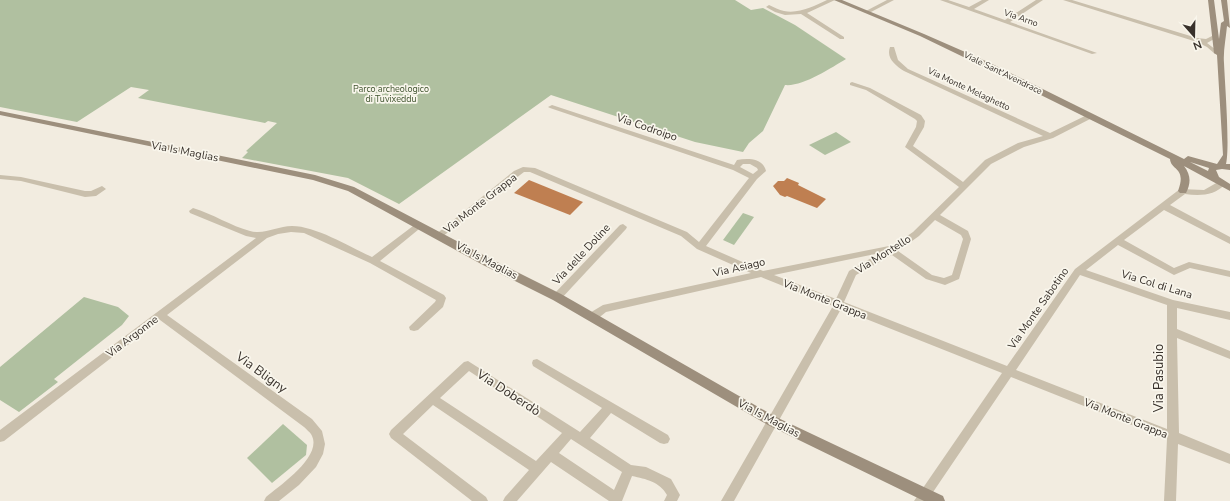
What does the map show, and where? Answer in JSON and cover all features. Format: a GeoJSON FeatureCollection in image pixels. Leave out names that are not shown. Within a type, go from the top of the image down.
{"type":"FeatureCollection","features":[{"type":"Feature","properties":{"kind":"street"},"geometry":{"type":"LineString","coordinates":[[769,8],[784,14],[802,12],[832,0]]}},
{"type":"Feature","properties":{"kind":"street","name":"Viale Sant'Avendrace"},"geometry":{"type":"LineString","coordinates":[[837,0],[985,64],[1165,153],[1222,183]]}},
{"type":"Feature","properties":{"kind":"street"},"geometry":{"type":"LineString","coordinates":[[867,12],[891,0]]}},
{"type":"Feature","properties":{"kind":"street","name":"Via Arno"},"geometry":{"type":"LineString","coordinates":[[943,0],[1094,53]]}},
{"type":"Feature","properties":{"kind":"street"},"geometry":{"type":"LineString","coordinates":[[970,10],[986,0]]}},
{"type":"Feature","properties":{"kind":"street"},"geometry":{"type":"LineString","coordinates":[[1006,22],[1040,0]]}},
{"type":"Feature","properties":{"kind":"street"},"geometry":{"type":"LineString","coordinates":[[1066,0],[1196,40],[1209,46],[1219,57]]}},
{"type":"Feature","properties":{"kind":"street"},"geometry":{"type":"LineString","coordinates":[[1165,153],[1181,168],[1185,174],[1187,181],[1183,191],[1206,192],[1214,190],[1222,183],[1212,173],[1212,169],[1223,167],[1227,155],[1219,57],[1214,37],[1211,0]]}},
{"type":"Feature","properties":{"kind":"street"},"geometry":{"type":"LineString","coordinates":[[1219,57],[1224,23],[1228,24],[1224,0]]}},
{"type":"Feature","properties":{"kind":"street"},"geometry":{"type":"LineString","coordinates":[[802,12],[842,38]]}},
{"type":"Feature","properties":{"kind":"street"},"geometry":{"type":"LineString","coordinates":[[1196,40],[1207,41],[1214,37]]}},
{"type":"Feature","properties":{"kind":"street","name":"Via Monte Melaghetto"},"geometry":{"type":"LineString","coordinates":[[892,48],[892,56],[896,62],[906,70],[1050,136]]}},
{"type":"Feature","properties":{"kind":"street"},"geometry":{"type":"LineString","coordinates":[[852,84],[868,89],[918,117],[921,121],[920,127],[909,147],[918,155],[963,186]]}},
{"type":"Feature","properties":{"kind":"street","name":"Via Codroipo"},"geometry":{"type":"LineString","coordinates":[[552,107],[736,168],[754,177]]}},
{"type":"Feature","properties":{"kind":"street","name":"Via Is Maglias"},"geometry":{"type":"LineString","coordinates":[[0,114],[315,178],[351,189],[487,262],[557,297],[772,421],[922,498],[938,501]]}},
{"type":"Feature","properties":{"kind":"street","name":"Via Montello"},"geometry":{"type":"LineString","coordinates":[[772,421],[838,305],[852,273],[916,234],[988,162],[1021,145],[1050,136],[1090,117]]}},
{"type":"Feature","properties":{"kind":"street","name":"Viale Sant'Avendrace"},"geometry":{"type":"LineString","coordinates":[[1165,153],[1223,167]]}},
{"type":"Feature","properties":{"kind":"street"},"geometry":{"type":"LineString","coordinates":[[700,247],[754,177],[762,172],[761,167],[748,161],[740,162],[736,168]]}},
{"type":"Feature","properties":{"kind":"street","name":"Via Monte Grappa"},"geometry":{"type":"LineString","coordinates":[[439,235],[523,169],[532,170],[684,234],[700,247],[762,274],[1230,459]]}},
{"type":"Feature","properties":{"kind":"street"},"geometry":{"type":"LineString","coordinates":[[0,177],[21,179],[85,194],[93,194],[102,189]]}},
{"type":"Feature","properties":{"kind":"street","name":"Via Monte Sabotino"},"geometry":{"type":"LineString","coordinates":[[922,498],[1078,271],[1183,191]]}},
{"type":"Feature","properties":{"kind":"street"},"geometry":{"type":"LineString","coordinates":[[1164,206],[1230,240]]}},
{"type":"Feature","properties":{"kind":"street"},"geometry":{"type":"LineString","coordinates":[[193,212],[249,234],[264,236],[277,231],[291,229],[305,230],[373,261],[441,298],[440,304],[414,327]]}},
{"type":"Feature","properties":{"kind":"street"},"geometry":{"type":"LineString","coordinates":[[893,249],[929,277],[945,282],[956,277],[967,238],[965,233],[934,216]]}},
{"type":"Feature","properties":{"kind":"street"},"geometry":{"type":"LineString","coordinates":[[373,261],[420,225]]}},
{"type":"Feature","properties":{"kind":"street","name":"Via delle Doline"},"geometry":{"type":"LineString","coordinates":[[557,297],[622,227]]}},
{"type":"Feature","properties":{"kind":"street","name":"Via Argonne"},"geometry":{"type":"LineString","coordinates":[[0,437],[264,236]]}},
{"type":"Feature","properties":{"kind":"street","name":"Via Col di Lana"},"geometry":{"type":"LineString","coordinates":[[1118,241],[1174,272],[1189,265],[1230,274]]}},
{"type":"Feature","properties":{"kind":"street","name":"Via Asiago"},"geometry":{"type":"LineString","coordinates":[[592,317],[603,309],[762,274],[893,249]]}},
{"type":"Feature","properties":{"kind":"street","name":"Via Col di Lana"},"geometry":{"type":"LineString","coordinates":[[1078,271],[1172,303],[1230,316]]}},
{"type":"Feature","properties":{"kind":"street","name":"Via Pasubio"},"geometry":{"type":"LineString","coordinates":[[1170,501],[1173,437],[1172,303]]}},
{"type":"Feature","properties":{"kind":"street","name":"Via Bligny"},"geometry":{"type":"LineString","coordinates":[[160,315],[308,423],[318,435],[319,450],[311,466],[271,501]]}},
{"type":"Feature","properties":{"kind":"street"},"geometry":{"type":"LineString","coordinates":[[1172,331],[1230,355]]}},
{"type":"Feature","properties":{"kind":"street"},"geometry":{"type":"LineString","coordinates":[[537,363],[664,439]]}},
{"type":"Feature","properties":{"kind":"street","name":"Via Doberdò"},"geometry":{"type":"LineString","coordinates":[[482,501],[394,434],[468,366],[580,440],[629,470],[646,473],[667,483],[674,495],[670,501]]}},
{"type":"Feature","properties":{"kind":"street"},"geometry":{"type":"LineString","coordinates":[[433,399],[538,469]]}},
{"type":"Feature","properties":{"kind":"street"},"geometry":{"type":"LineString","coordinates":[[580,440],[610,407]]}},
{"type":"Feature","properties":{"kind":"street"},"geometry":{"type":"LineString","coordinates":[[727,501],[772,421]]}},
{"type":"Feature","properties":{"kind":"street"},"geometry":{"type":"LineString","coordinates":[[509,501],[570,432]]}},
{"type":"Feature","properties":{"kind":"street"},"geometry":{"type":"LineString","coordinates":[[551,455],[616,500],[629,470]]}},
{"type":"Feature","properties":{"kind":"green space","name":"Parco archeologico di Tuvixeddu"},"geometry":{"type":"Polygon","coordinates":[[[0,0],[735,0],[751,10],[763,8],[795,25],[846,59],[825,72],[808,80],[792,85],[785,85],[763,131],[749,143],[743,152],[695,142],[551,95],[399,204],[348,178],[242,158],[248,152],[246,151],[277,123],[268,121],[265,123],[138,98],[149,90],[131,87],[77,122],[0,107],[0,0]]]}},
{"type":"Feature","properties":{"kind":"green space"},"geometry":{"type":"Polygon","coordinates":[[[836,132],[851,142],[825,155],[809,145],[836,132]]]}},
{"type":"Feature","properties":{"kind":"green space"},"geometry":{"type":"Polygon","coordinates":[[[743,213],[754,217],[734,245],[723,240],[743,213]]]}},
{"type":"Feature","properties":{"kind":"green space"},"geometry":{"type":"Polygon","coordinates":[[[84,297],[118,307],[129,316],[122,325],[54,379],[58,382],[19,412],[0,400],[0,367],[84,297]]]}},
{"type":"Feature","properties":{"kind":"green space"},"geometry":{"type":"Polygon","coordinates":[[[283,424],[307,445],[306,455],[272,483],[247,458],[283,424]]]}},
{"type":"Feature","properties":{"kind":"building"},"geometry":{"type":"Polygon","coordinates":[[[787,178],[799,183],[798,185],[826,199],[817,208],[787,196],[785,197],[780,195],[773,186],[778,181],[784,181],[787,178]]]}},
{"type":"Feature","properties":{"kind":"building"},"geometry":{"type":"Polygon","coordinates":[[[529,180],[583,202],[570,215],[514,193],[529,180]]]}}]}
